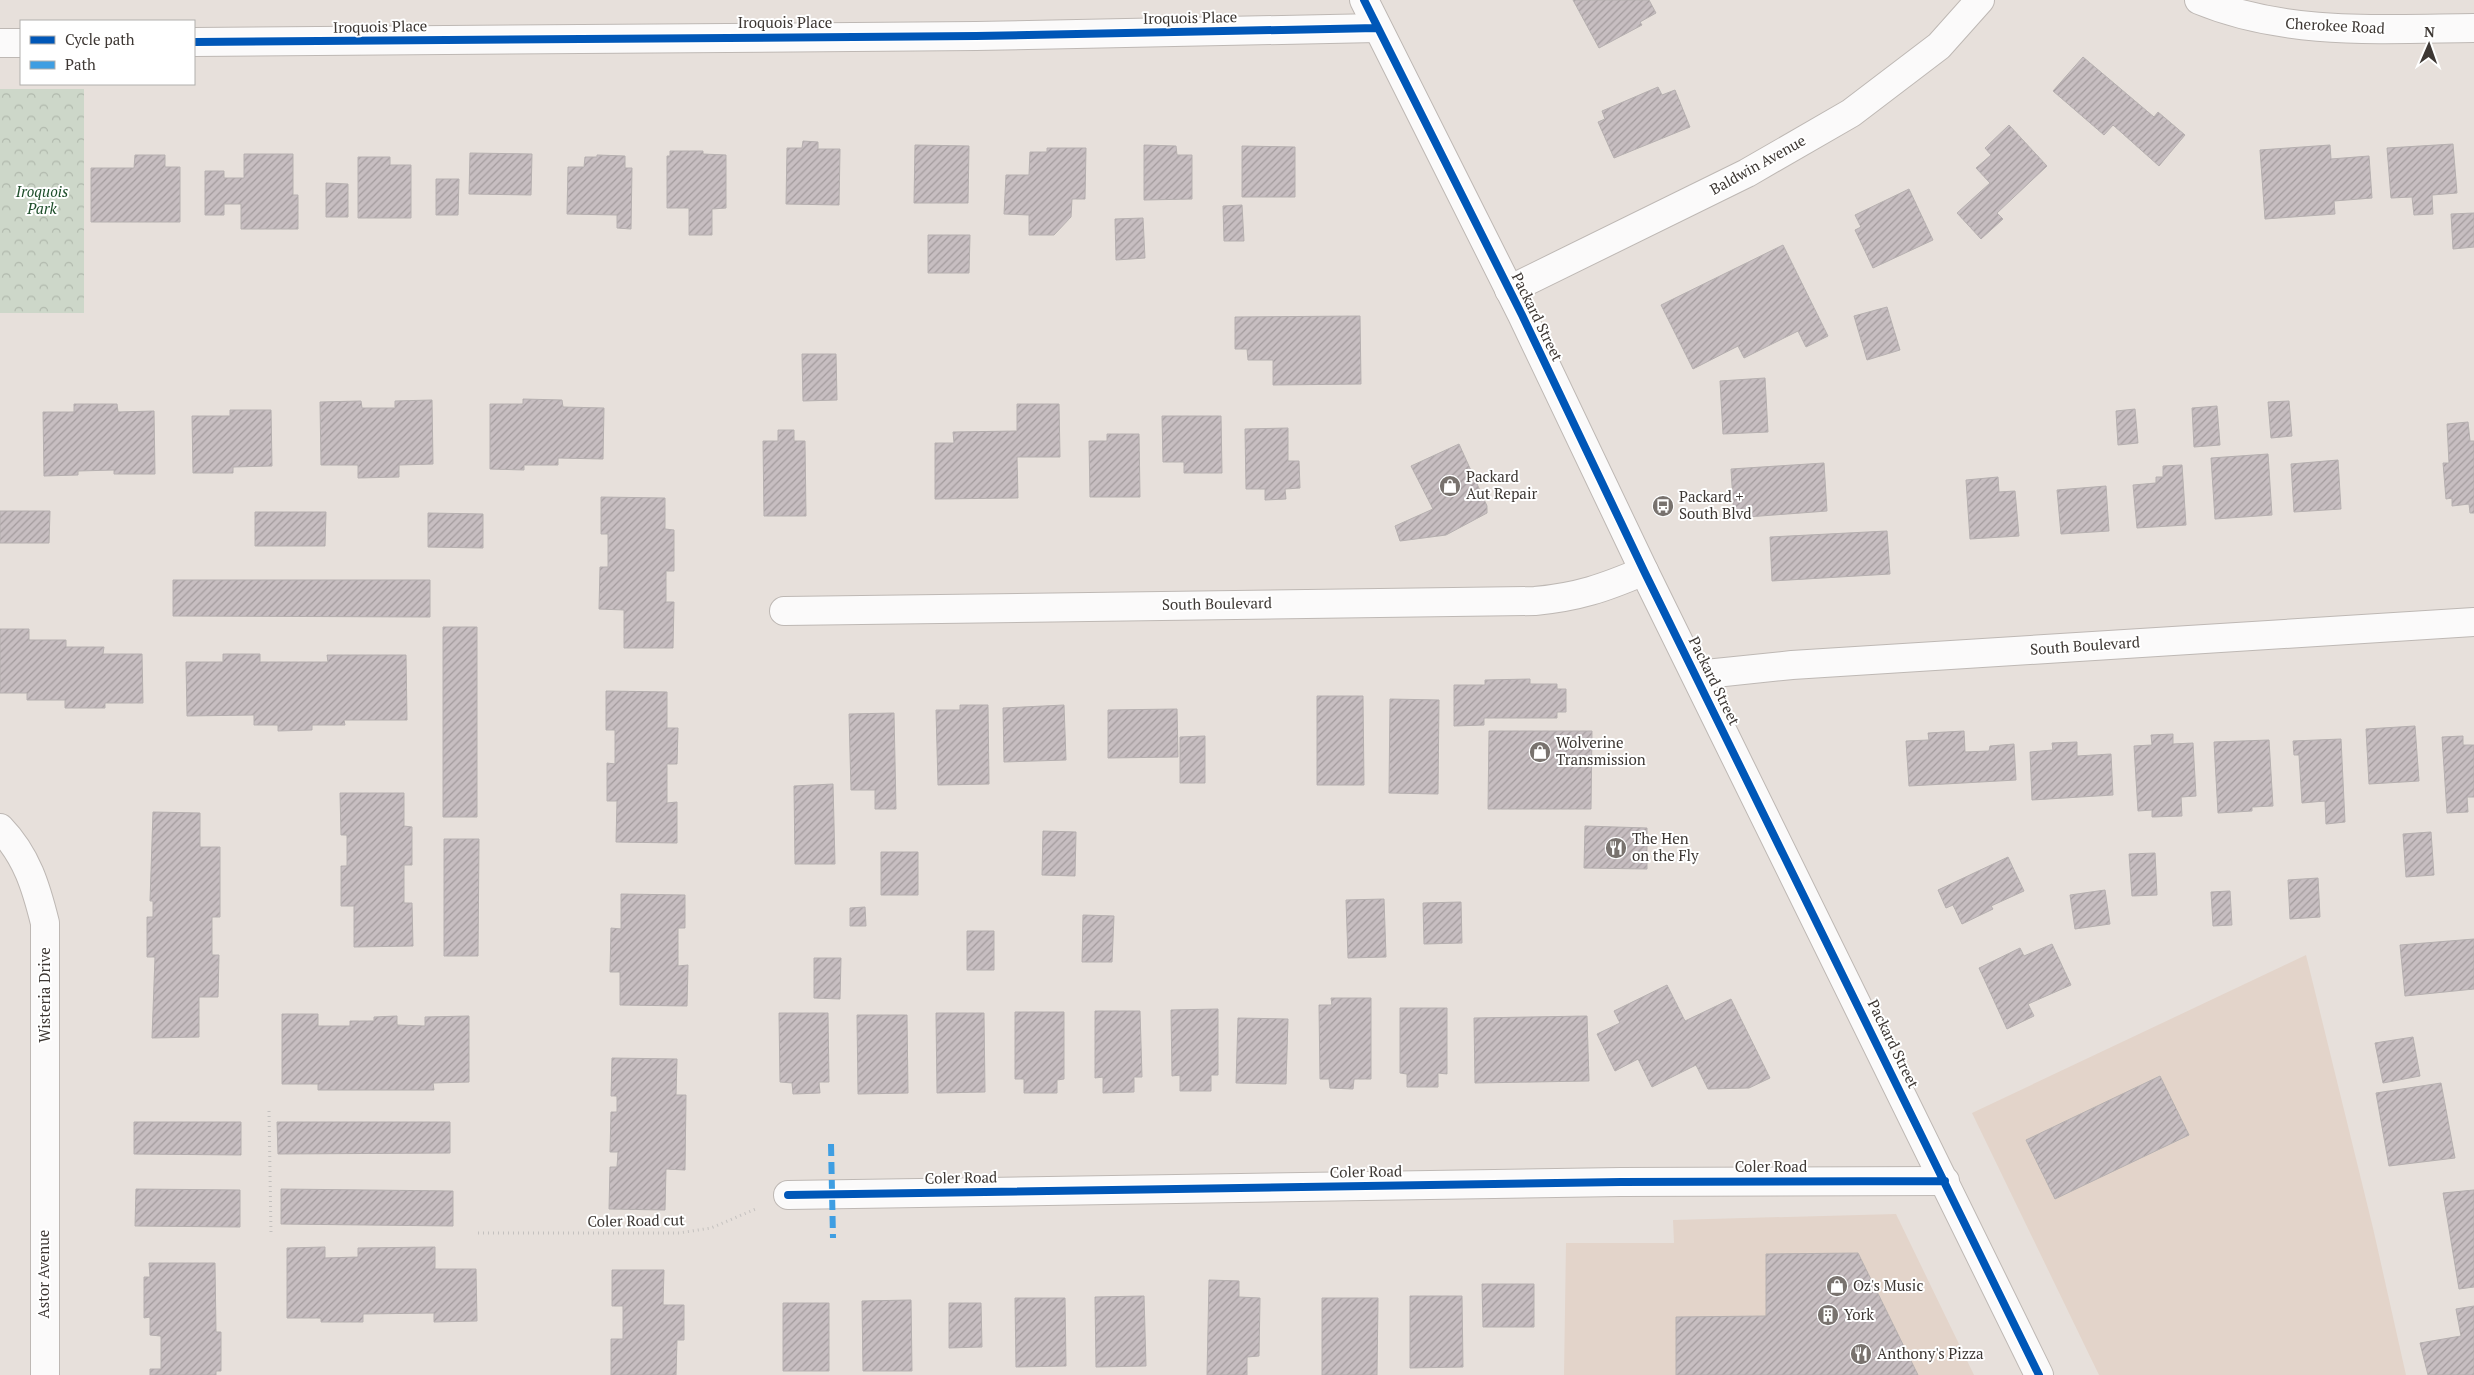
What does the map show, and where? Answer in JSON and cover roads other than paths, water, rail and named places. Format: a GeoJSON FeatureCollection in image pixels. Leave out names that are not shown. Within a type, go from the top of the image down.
{"type":"FeatureCollection","features":[{"type":"Feature","properties":{"kind":"street","name":"Packard Street"},"geometry":{"type":"LineString","coordinates":[[1364,0],[1509,290],[1644,571],[2039,1375]]}},
{"type":"Feature","properties":{"kind":"street","name":"Baldwin Avenue"},"geometry":{"type":"LineString","coordinates":[[1509,290],[1747,173],[1851,113],[1939,46],[1980,0]]}},
{"type":"Feature","properties":{"kind":"street","name":"Cherokee Road"},"geometry":{"type":"LineString","coordinates":[[2199,0],[2286,24],[2359,29],[2474,28]]}},
{"type":"Feature","properties":{"kind":"street","name":"Iroquois Place"},"geometry":{"type":"LineString","coordinates":[[195,42],[976,36],[1377,28]]}},
{"type":"Feature","properties":{"kind":"street"},"geometry":{"type":"LineString","coordinates":[[0,43],[20,43]]}},
{"type":"Feature","properties":{"kind":"street","name":"South Boulevard"},"geometry":{"type":"LineString","coordinates":[[784,611],[1534,601],[1566,598],[1598,590],[1644,571]]}},
{"type":"Feature","properties":{"kind":"street","name":"South Boulevard"},"geometry":{"type":"LineString","coordinates":[[1696,675],[1792,665],[2474,622]]}},
{"type":"Feature","properties":{"kind":"street","name":"Wisteria Drive"},"geometry":{"type":"LineString","coordinates":[[0,828],[10,839],[34,879],[45,923],[44,1174]]}},
{"type":"Feature","properties":{"kind":"street","name":"Astor Avenue"},"geometry":{"type":"LineString","coordinates":[[44,1174],[45,1375]]}},
{"type":"Feature","properties":{"kind":"street","name":"Coler Road"},"geometry":{"type":"LineString","coordinates":[[788,1195],[1621,1182],[1945,1181]]}},
{"type":"Feature","properties":{"kind":"place","name":"Packard Aut Repair"},"geometry":{"type":"Point","coordinates":[1450,486]}},
{"type":"Feature","properties":{"kind":"place","name":"Packard + South Blvd"},"geometry":{"type":"Point","coordinates":[1663,506]}},
{"type":"Feature","properties":{"kind":"place","name":"Wolverine Transmission"},"geometry":{"type":"Point","coordinates":[1540,752]}},
{"type":"Feature","properties":{"kind":"place","name":"The Hen on the Fly"},"geometry":{"type":"Point","coordinates":[1616,848]}},
{"type":"Feature","properties":{"kind":"place","name":"Oz's Music"},"geometry":{"type":"Point","coordinates":[1837,1286]}},
{"type":"Feature","properties":{"kind":"place","name":"York"},"geometry":{"type":"Point","coordinates":[1828,1315]}},
{"type":"Feature","properties":{"kind":"place","name":"Anthony's Pizza"},"geometry":{"type":"Point","coordinates":[1861,1354]}},
{"type":"Feature","properties":{"kind":"park label","name":"Iroquois Park"},"geometry":{"type":"Point","coordinates":[42,200]}}]}
